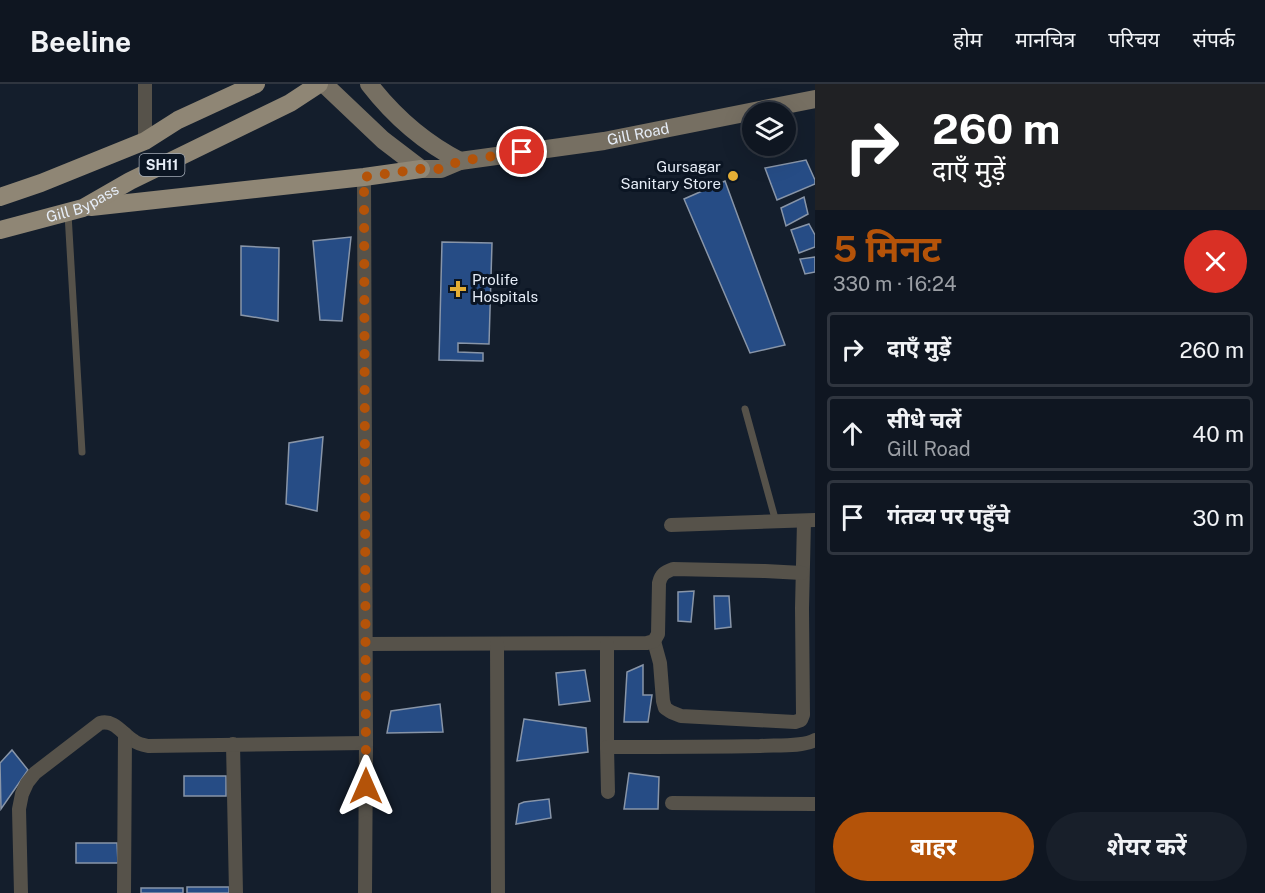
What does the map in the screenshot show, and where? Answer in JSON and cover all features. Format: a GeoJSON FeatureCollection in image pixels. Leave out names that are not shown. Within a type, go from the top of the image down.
{"type":"FeatureCollection","features":[{"type":"Feature","properties":{"kind":"main road","name":"SH11"},"geometry":{"type":"LineString","coordinates":[[0,197],[145,141],[178,120],[256,84]]}},
{"type":"Feature","properties":{"kind":"main road","name":"Gill Bypass"},"geometry":{"type":"LineString","coordinates":[[0,230],[75,210],[290,103],[321,84]]}},
{"type":"Feature","properties":{"kind":"main road"},"geometry":{"type":"LineString","coordinates":[[75,210],[421,169]]}},
{"type":"Feature","properties":{"kind":"street"},"geometry":{"type":"LineString","coordinates":[[145,84],[145,141]]}},
{"type":"Feature","properties":{"kind":"street"},"geometry":{"type":"LineString","coordinates":[[321,84],[383,140],[421,169]]}},
{"type":"Feature","properties":{"kind":"street"},"geometry":{"type":"LineString","coordinates":[[369,84],[402,120],[443,152],[460,161]]}},
{"type":"Feature","properties":{"kind":"street","name":"Gill Road"},"geometry":{"type":"LineString","coordinates":[[421,169],[441,169],[460,161],[604,141],[815,99]]}},
{"type":"Feature","properties":{"kind":"street"},"geometry":{"type":"LineString","coordinates":[[364,177],[365,893]]}},
{"type":"Feature","properties":{"kind":"street"},"geometry":{"type":"LineString","coordinates":[[654,641],[660,663],[663,702],[665,708],[671,712],[681,716],[705,718],[795,722],[801,720],[809,590],[802,573],[809,520],[671,525]]}},
{"type":"Feature","properties":{"kind":"street"},"geometry":{"type":"LineString","coordinates":[[366,644],[647,644],[654,641],[658,634],[659,583],[666,571],[684,569],[802,573]]}},
{"type":"Feature","properties":{"kind":"street"},"geometry":{"type":"LineString","coordinates":[[608,644],[608,792]]}},
{"type":"Feature","properties":{"kind":"street"},"geometry":{"type":"LineString","coordinates":[[497,645],[498,893]]}},
{"type":"Feature","properties":{"kind":"street"},"geometry":{"type":"LineString","coordinates":[[21,893],[19,809],[27,783],[35,773],[100,723],[105,721],[111,723],[132,741],[148,746],[366,742]]}},
{"type":"Feature","properties":{"kind":"street"},"geometry":{"type":"LineString","coordinates":[[124,893],[125,734]]}},
{"type":"Feature","properties":{"kind":"street"},"geometry":{"type":"LineString","coordinates":[[607,747],[700,748],[810,743],[815,740]]}},
{"type":"Feature","properties":{"kind":"street"},"geometry":{"type":"LineString","coordinates":[[233,744],[236,893]]}},
{"type":"Feature","properties":{"kind":"street"},"geometry":{"type":"LineString","coordinates":[[672,803],[815,804]]}},
{"type":"Feature","properties":{"kind":"lane"},"geometry":{"type":"LineString","coordinates":[[75,210],[82,452]]}},
{"type":"Feature","properties":{"kind":"lane"},"geometry":{"type":"LineString","coordinates":[[745,409],[776,522]]}},
{"type":"Feature","properties":{"kind":"building"},"geometry":{"type":"Polygon","coordinates":[[[806,160],[815,184],[777,200],[765,168],[806,160]]]}},
{"type":"Feature","properties":{"kind":"building"},"geometry":{"type":"Polygon","coordinates":[[[725,181],[785,345],[750,353],[684,199],[725,181]]]}},
{"type":"Feature","properties":{"kind":"building"},"geometry":{"type":"Polygon","coordinates":[[[804,197],[808,214],[786,226],[781,208],[804,197]]]}},
{"type":"Feature","properties":{"kind":"building"},"geometry":{"type":"Polygon","coordinates":[[[809,224],[815,235],[815,247],[799,253],[791,230],[809,224]]]}},
{"type":"Feature","properties":{"kind":"building"},"geometry":{"type":"Polygon","coordinates":[[[351,237],[342,321],[320,320],[313,241],[351,237]]]}},
{"type":"Feature","properties":{"kind":"building"},"geometry":{"type":"Polygon","coordinates":[[[442,242],[492,243],[489,344],[458,343],[458,352],[483,353],[483,361],[439,360],[442,242]]]}},
{"type":"Feature","properties":{"kind":"building"},"geometry":{"type":"Polygon","coordinates":[[[241,246],[279,248],[278,321],[241,315],[241,246]]]}},
{"type":"Feature","properties":{"kind":"building"},"geometry":{"type":"Polygon","coordinates":[[[815,257],[815,272],[805,274],[800,259],[815,257]]]}},
{"type":"Feature","properties":{"kind":"building"},"geometry":{"type":"Polygon","coordinates":[[[323,437],[317,511],[286,504],[289,443],[323,437]]]}},
{"type":"Feature","properties":{"kind":"building"},"geometry":{"type":"Polygon","coordinates":[[[694,591],[691,622],[678,621],[678,592],[694,591]]]}},
{"type":"Feature","properties":{"kind":"building"},"geometry":{"type":"Polygon","coordinates":[[[714,596],[729,596],[731,627],[715,629],[714,596]]]}},
{"type":"Feature","properties":{"kind":"building"},"geometry":{"type":"Polygon","coordinates":[[[643,665],[643,695],[652,695],[648,722],[624,722],[627,672],[643,665]]]}},
{"type":"Feature","properties":{"kind":"building"},"geometry":{"type":"Polygon","coordinates":[[[585,670],[590,701],[559,705],[556,673],[585,670]]]}},
{"type":"Feature","properties":{"kind":"building"},"geometry":{"type":"Polygon","coordinates":[[[440,704],[443,732],[387,733],[391,711],[440,704]]]}},
{"type":"Feature","properties":{"kind":"building"},"geometry":{"type":"Polygon","coordinates":[[[524,719],[586,728],[588,752],[517,761],[524,719]]]}},
{"type":"Feature","properties":{"kind":"building"},"geometry":{"type":"Polygon","coordinates":[[[12,750],[28,770],[1,809],[0,763],[12,750]]]}},
{"type":"Feature","properties":{"kind":"building"},"geometry":{"type":"Polygon","coordinates":[[[629,773],[659,777],[658,809],[624,809],[629,773]]]}},
{"type":"Feature","properties":{"kind":"building"},"geometry":{"type":"Polygon","coordinates":[[[184,776],[226,776],[226,796],[184,796],[184,776]]]}},
{"type":"Feature","properties":{"kind":"building"},"geometry":{"type":"Polygon","coordinates":[[[549,799],[551,818],[516,824],[519,804],[549,799]]]}},
{"type":"Feature","properties":{"kind":"building"},"geometry":{"type":"Polygon","coordinates":[[[76,843],[117,843],[118,863],[76,863],[76,843]]]}},
{"type":"Feature","properties":{"kind":"building"},"geometry":{"type":"Polygon","coordinates":[[[187,887],[229,887],[229,893],[187,893],[187,887]]]}},
{"type":"Feature","properties":{"kind":"building"},"geometry":{"type":"Polygon","coordinates":[[[141,888],[183,888],[183,893],[141,893],[141,888]]]}},
{"type":"Feature","properties":{"kind":"place","name":"Gursagar Sanitary Store"},"geometry":{"type":"Point","coordinates":[733,176]}},
{"type":"Feature","properties":{"kind":"place","name":"Prolife Hospitals"},"geometry":{"type":"Point","coordinates":[458,289]}},
{"type":"Feature","properties":{"kind":"route"},"geometry":{"type":"LineString","coordinates":[[366,786],[364,177],[421,169],[441,169],[460,161],[522,152]]}}]}
